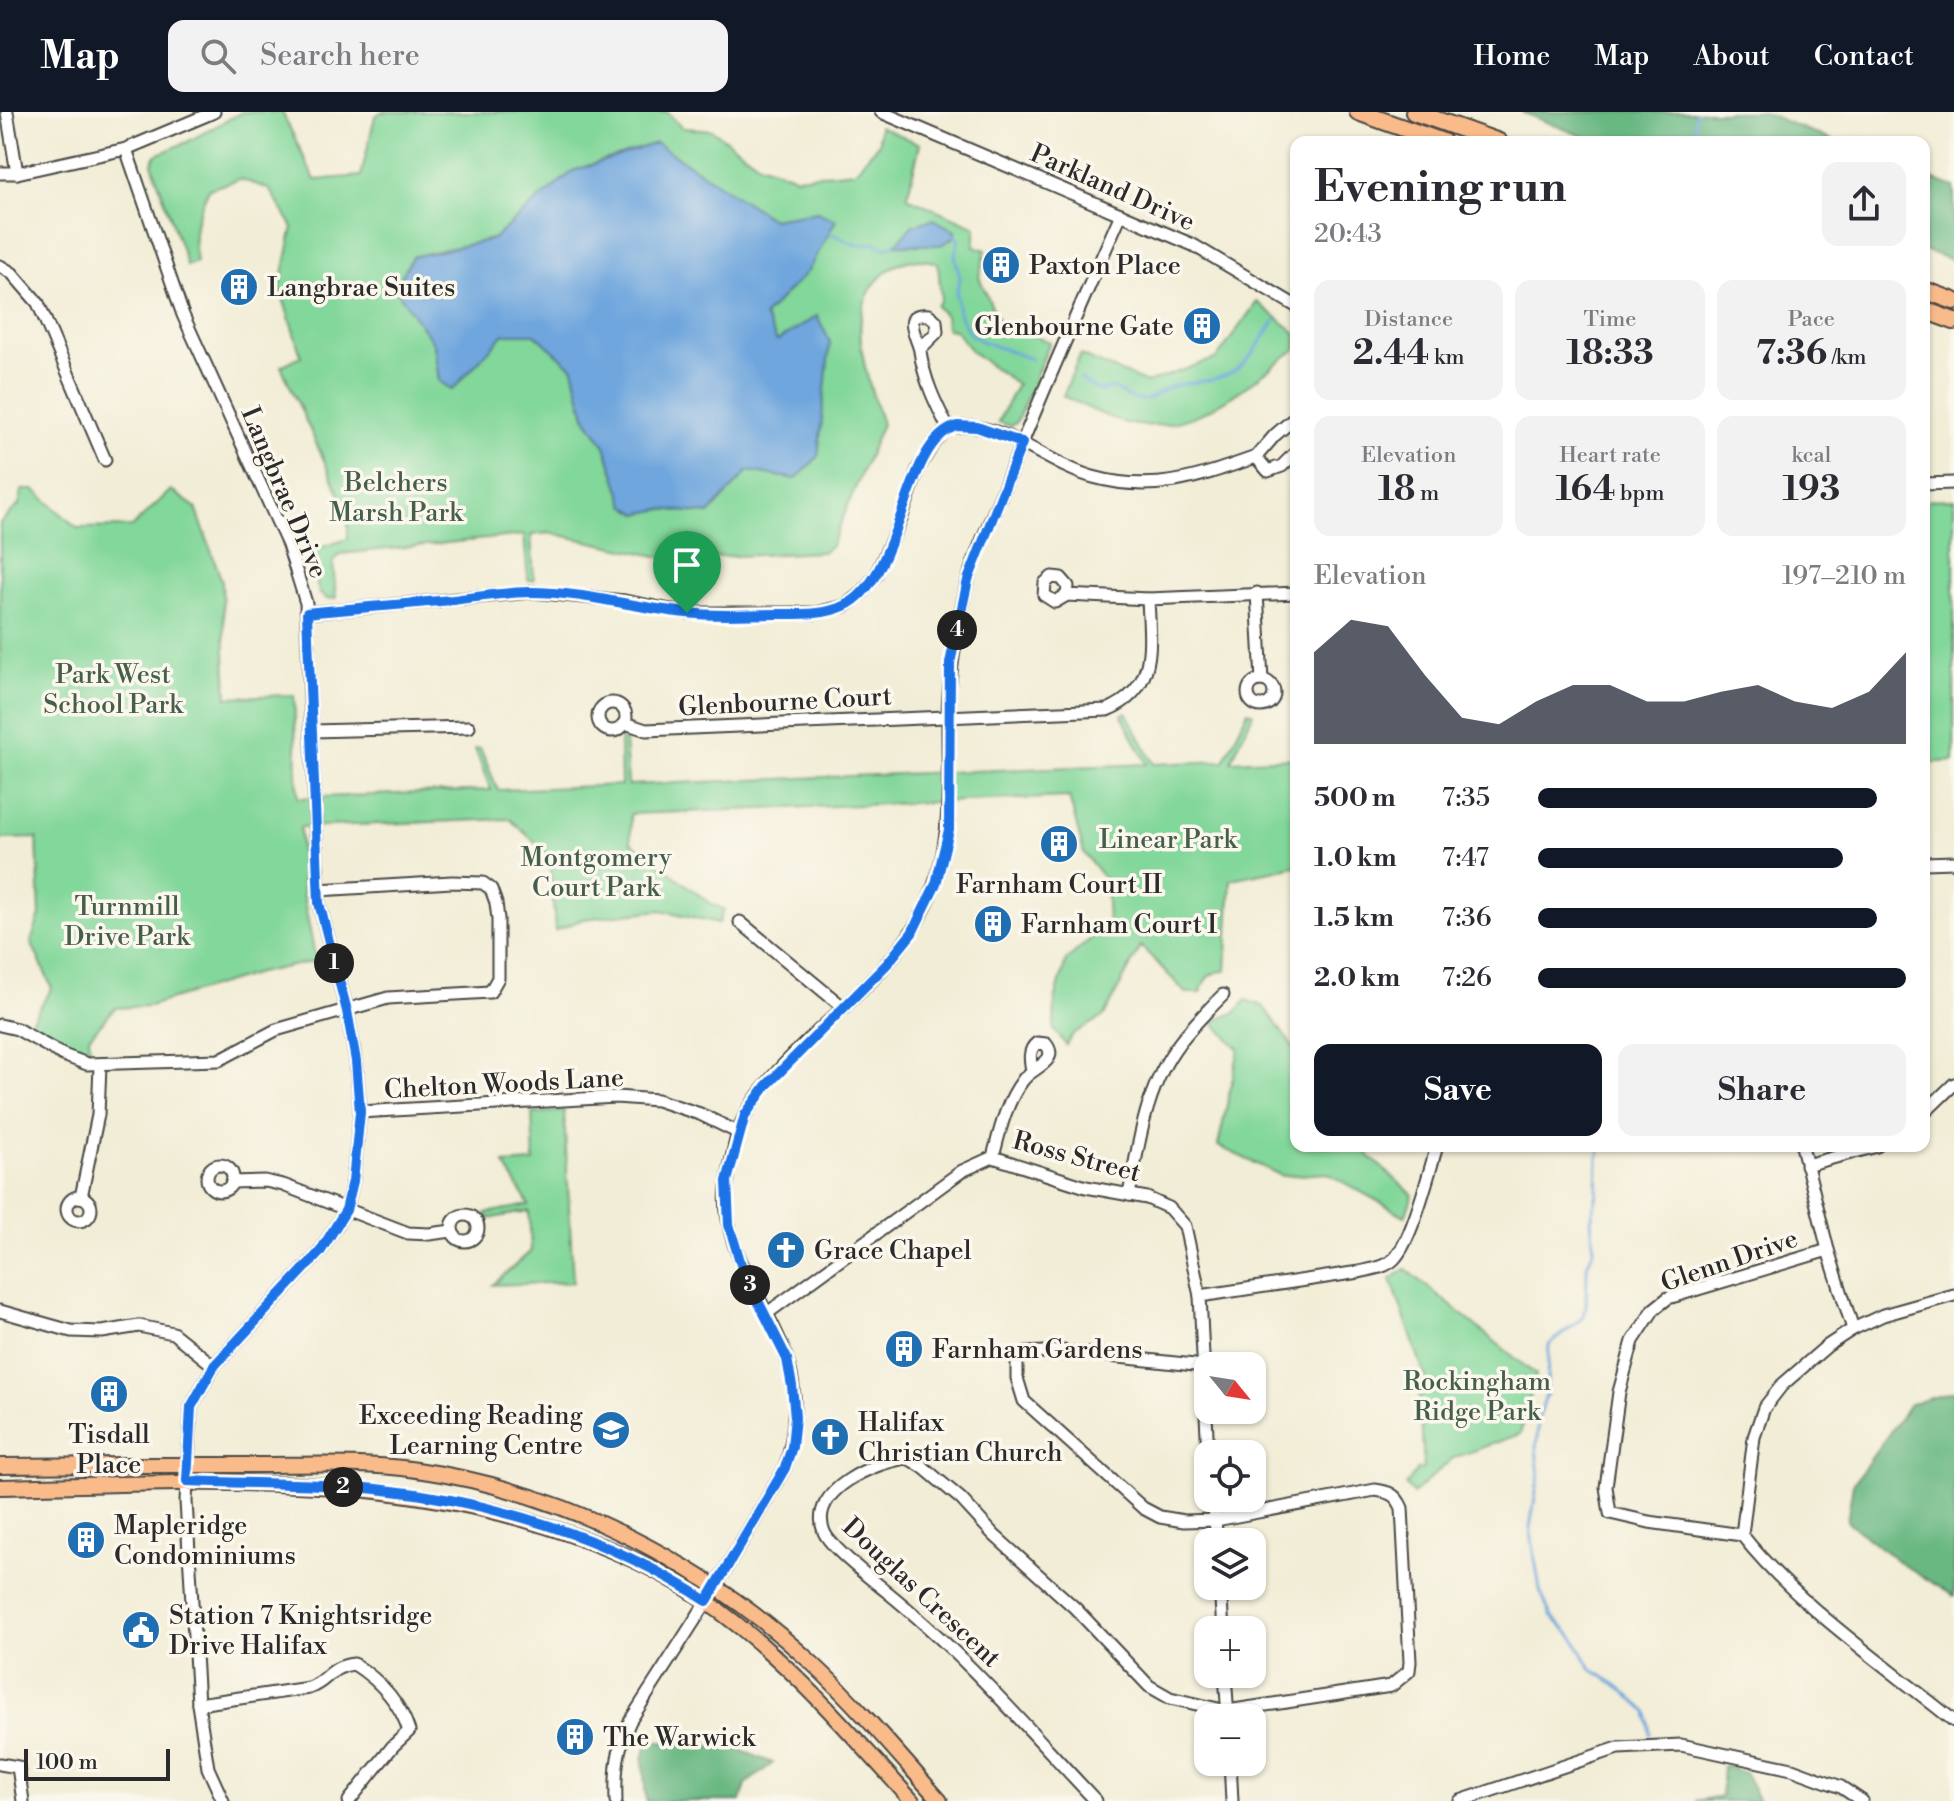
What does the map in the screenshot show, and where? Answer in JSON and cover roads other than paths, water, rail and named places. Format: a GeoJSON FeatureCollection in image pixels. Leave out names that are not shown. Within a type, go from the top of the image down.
{"type":"FeatureCollection","features":[{"type":"Feature","properties":{"kind":"highway"},"geometry":{"type":"LineString","coordinates":[[1358,112],[1426,136]]}},
{"type":"Feature","properties":{"kind":"highway"},"geometry":{"type":"LineString","coordinates":[[1414,112],[1482,136]]}},
{"type":"Feature","properties":{"kind":"highway"},"geometry":{"type":"LineString","coordinates":[[1930,292],[1954,301]]}},
{"type":"Feature","properties":{"kind":"highway"},"geometry":{"type":"LineString","coordinates":[[1930,312],[1954,321]]}},
{"type":"Feature","properties":{"kind":"main road"},"geometry":{"type":"LineString","coordinates":[[0,1466],[343,1463],[419,1470],[467,1479],[562,1506],[622,1532],[716,1587],[813,1664],[940,1801]]}},
{"type":"Feature","properties":{"kind":"main road"},"geometry":{"type":"LineString","coordinates":[[0,1487],[187,1481],[374,1489],[472,1504],[522,1517],[625,1555],[707,1601],[797,1675],[912,1801]]}},
{"type":"Feature","properties":{"kind":"street"},"geometry":{"type":"LineString","coordinates":[[7,112],[17,173]]}},
{"type":"Feature","properties":{"kind":"street"},"geometry":{"type":"LineString","coordinates":[[0,173],[17,173],[126,149],[214,112]]}},
{"type":"Feature","properties":{"kind":"street","name":"Parkland Drive"},"geometry":{"type":"LineString","coordinates":[[881,112],[1193,245],[1290,302]]}},
{"type":"Feature","properties":{"kind":"street","name":"Langbrae Drive"},"geometry":{"type":"LineString","coordinates":[[126,149],[183,315],[288,545],[307,613],[319,903],[347,1011],[356,1061],[360,1112],[353,1181],[346,1210],[320,1252],[214,1366],[191,1407],[187,1481],[198,1704],[208,1768],[223,1801]]}},
{"type":"Feature","properties":{"kind":"street"},"geometry":{"type":"LineString","coordinates":[[616,1801],[615,1767],[625,1731],[716,1587],[785,1468],[792,1447],[795,1417],[787,1359],[743,1271],[729,1225],[727,1181],[739,1133],[745,1115],[766,1086],[870,983],[912,933],[936,884],[949,830],[950,663],[968,580],[1022,443],[1121,214]]}},
{"type":"Feature","properties":{"kind":"street"},"geometry":{"type":"LineString","coordinates":[[0,266],[12,273],[38,303],[105,460]]}},
{"type":"Feature","properties":{"kind":"street","name":"Parkland Drive"},"geometry":{"type":"LineString","coordinates":[[1276,294],[1290,309]]}},
{"type":"Feature","properties":{"kind":"street"},"geometry":{"type":"LineString","coordinates":[[920,349],[922,372],[948,428]]}},
{"type":"Feature","properties":{"kind":"street"},"geometry":{"type":"LineString","coordinates":[[307,613],[532,592],[615,600],[687,613],[815,613],[845,606],[863,592],[876,575],[901,519],[918,469],[933,444],[948,428],[977,427],[1022,443],[1093,478],[1150,485],[1190,480],[1256,457],[1290,422]]}},
{"type":"Feature","properties":{"kind":"street"},"geometry":{"type":"LineString","coordinates":[[1256,457],[1268,471],[1276,470],[1290,457]]}},
{"type":"Feature","properties":{"kind":"street"},"geometry":{"type":"LineString","coordinates":[[1930,484],[1954,483]]}},
{"type":"Feature","properties":{"kind":"street"},"geometry":{"type":"LineString","coordinates":[[1257,593],[1262,680]]}},
{"type":"Feature","properties":{"kind":"street"},"geometry":{"type":"LineString","coordinates":[[1067,595],[1148,599],[1290,593]]}},
{"type":"Feature","properties":{"kind":"street","name":"Glenbourne Court"},"geometry":{"type":"LineString","coordinates":[[625,723],[646,730],[1107,710],[1120,705],[1140,686],[1145,673],[1150,647],[1148,599]]}},
{"type":"Feature","properties":{"kind":"street"},"geometry":{"type":"LineString","coordinates":[[312,731],[469,727]]}},
{"type":"Feature","properties":{"kind":"street"},"geometry":{"type":"LineString","coordinates":[[1930,863],[1954,862]]}},
{"type":"Feature","properties":{"kind":"street"},"geometry":{"type":"LineString","coordinates":[[0,1025],[17,1029],[75,1061],[100,1065],[219,1060],[276,1030],[388,998],[490,992],[498,978],[496,903],[491,889],[483,883],[318,890]]}},
{"type":"Feature","properties":{"kind":"street"},"geometry":{"type":"LineString","coordinates":[[740,922],[844,1008]]}},
{"type":"Feature","properties":{"kind":"street"},"geometry":{"type":"LineString","coordinates":[[1129,1195],[1148,1103],[1164,1068],[1179,1043],[1223,995]]}},
{"type":"Feature","properties":{"kind":"street"},"geometry":{"type":"LineString","coordinates":[[81,1197],[98,1115],[100,1065]]}},
{"type":"Feature","properties":{"kind":"street"},"geometry":{"type":"LineString","coordinates":[[993,1157],[1002,1122],[1018,1088],[1032,1070]]}},
{"type":"Feature","properties":{"kind":"street"},"geometry":{"type":"LineString","coordinates":[[1930,1107],[1954,1084]]}},
{"type":"Feature","properties":{"kind":"street","name":"Chelton Woods Lane"},"geometry":{"type":"LineString","coordinates":[[360,1112],[616,1097],[657,1100],[700,1114],[739,1133]]}},
{"type":"Feature","properties":{"kind":"street"},"geometry":{"type":"LineString","coordinates":[[1200,1296],[1383,1266],[1394,1259],[1405,1242],[1435,1152]]}},
{"type":"Feature","properties":{"kind":"street"},"geometry":{"type":"LineString","coordinates":[[1803,1152],[1828,1250],[1853,1329]]}},
{"type":"Feature","properties":{"kind":"street"},"geometry":{"type":"LineString","coordinates":[[1806,1165],[1855,1152]]}},
{"type":"Feature","properties":{"kind":"street","name":"Ross Street"},"geometry":{"type":"LineString","coordinates":[[766,1314],[951,1178],[993,1157],[1086,1187],[1147,1198],[1169,1208],[1185,1226],[1200,1296],[1203,1352]]}},
{"type":"Feature","properties":{"kind":"street"},"geometry":{"type":"LineString","coordinates":[[232,1182],[265,1181],[283,1185],[408,1233],[452,1231]]}},
{"type":"Feature","properties":{"kind":"street","name":"Glenn Drive"},"geometry":{"type":"LineString","coordinates":[[1742,1535],[1649,1522],[1610,1513],[1606,1487],[1619,1392],[1633,1341],[1654,1309],[1668,1298],[1828,1250]]}},
{"type":"Feature","properties":{"kind":"street"},"geometry":{"type":"LineString","coordinates":[[1954,1295],[1883,1315],[1853,1329],[1827,1346],[1782,1385],[1764,1408],[1754,1437],[1742,1535],[1766,1565],[1796,1592],[1954,1721]]}},
{"type":"Feature","properties":{"kind":"street"},"geometry":{"type":"LineString","coordinates":[[0,1311],[71,1331],[102,1332],[139,1326],[173,1333],[214,1366]]}},
{"type":"Feature","properties":{"kind":"street"},"geometry":{"type":"LineString","coordinates":[[1194,1365],[1062,1351],[1026,1353],[1017,1359],[1017,1378],[1024,1401],[1143,1508],[1160,1517],[1184,1521],[1216,1520],[1375,1490],[1389,1492],[1398,1498],[1403,1522],[1409,1671],[1391,1686],[1266,1707]]}},
{"type":"Feature","properties":{"kind":"street","name":"Douglas Crescent"},"geometry":{"type":"LineString","coordinates":[[1096,1801],[922,1620],[829,1540],[822,1519],[825,1502],[835,1489],[879,1463],[908,1458],[923,1467],[1075,1608],[1149,1686],[1170,1698],[1194,1705]]}},
{"type":"Feature","properties":{"kind":"street"},"geometry":{"type":"LineString","coordinates":[[1215,1512],[1216,1528]]}},
{"type":"Feature","properties":{"kind":"street"},"geometry":{"type":"LineString","coordinates":[[198,1704],[309,1688],[319,1685],[332,1670],[354,1664],[383,1687],[403,1714],[409,1731],[349,1801]]}},
{"type":"Feature","properties":{"kind":"street"},"geometry":{"type":"LineString","coordinates":[[1460,1801],[1618,1748],[1681,1745],[1792,1769],[1841,1787],[1862,1801]]}},
{"type":"Feature","properties":{"kind":"street"},"geometry":{"type":"LineString","coordinates":[[0,1764],[18,1767],[23,1801]]}},
{"type":"Feature","properties":{"kind":"street"},"geometry":{"type":"LineString","coordinates":[[1231,1776],[1232,1801]]}},
{"type":"Feature","properties":{"kind":"water"},"geometry":{"type":"Polygon","coordinates":[[[656,143],[772,219],[817,212],[836,220],[808,271],[764,316],[777,341],[817,316],[830,342],[818,457],[796,479],[748,471],[709,514],[662,509],[638,514],[625,505],[605,446],[585,416],[573,368],[535,334],[504,334],[452,390],[439,381],[434,344],[395,288],[412,257],[493,239],[573,171],[656,143]]]}},
{"type":"Feature","properties":{"kind":"water"},"geometry":{"type":"Polygon","coordinates":[[[934,219],[955,231],[956,236],[941,245],[895,245],[913,225],[934,219]]]}},
{"type":"Feature","properties":{"kind":"waterway"},"geometry":{"type":"LineString","coordinates":[[1695,136],[1697,112]]}},
{"type":"Feature","properties":{"kind":"waterway"},"geometry":{"type":"LineString","coordinates":[[829,232],[856,245],[875,243],[884,248],[895,245]]}},
{"type":"Feature","properties":{"kind":"waterway"},"geometry":{"type":"LineString","coordinates":[[956,236],[959,239],[955,255],[960,279],[956,293],[959,314],[969,333],[981,341],[1031,359]]}},
{"type":"Feature","properties":{"kind":"waterway"},"geometry":{"type":"LineString","coordinates":[[1081,379],[1098,391],[1114,388],[1131,398],[1146,400],[1170,387],[1209,380],[1238,369],[1275,320]]}},
{"type":"Feature","properties":{"kind":"waterway"},"geometry":{"type":"LineString","coordinates":[[1600,1152],[1597,1194],[1591,1220],[1594,1249],[1587,1265],[1586,1306],[1582,1318],[1549,1345],[1546,1396],[1539,1417],[1536,1449],[1539,1475],[1530,1527],[1540,1590],[1551,1616],[1575,1639],[1591,1669],[1618,1686],[1647,1712],[1650,1734]]}},
{"type":"Feature","properties":{"kind":"place","name":"Paxton Place"},"geometry":{"type":"Point","coordinates":[1001,265]}},
{"type":"Feature","properties":{"kind":"place","name":"Langbrae Suites"},"geometry":{"type":"Point","coordinates":[239,287]}},
{"type":"Feature","properties":{"kind":"place","name":"Glenbourne Gate"},"geometry":{"type":"Point","coordinates":[1202,326]}},
{"type":"Feature","properties":{"kind":"place","name":"Farnham Court II"},"geometry":{"type":"Point","coordinates":[1059,844]}},
{"type":"Feature","properties":{"kind":"place","name":"Farnham Court I"},"geometry":{"type":"Point","coordinates":[993,924]}},
{"type":"Feature","properties":{"kind":"place","name":"Grace Chapel"},"geometry":{"type":"Point","coordinates":[786,1250]}},
{"type":"Feature","properties":{"kind":"place","name":"Farnham Gardens"},"geometry":{"type":"Point","coordinates":[904,1349]}},
{"type":"Feature","properties":{"kind":"place","name":"Tisdall Place"},"geometry":{"type":"Point","coordinates":[109,1394]}},
{"type":"Feature","properties":{"kind":"place","name":"Exceeding Reading Learning Centre"},"geometry":{"type":"Point","coordinates":[611,1430]}},
{"type":"Feature","properties":{"kind":"place","name":"Halifax Christian Church"},"geometry":{"type":"Point","coordinates":[830,1437]}},
{"type":"Feature","properties":{"kind":"place","name":"Mapleridge Condominiums"},"geometry":{"type":"Point","coordinates":[86,1540]}},
{"type":"Feature","properties":{"kind":"place","name":"Station 7 Knightsridge Drive Halifax"},"geometry":{"type":"Point","coordinates":[141,1630]}},
{"type":"Feature","properties":{"kind":"place","name":"The Warwick"},"geometry":{"type":"Point","coordinates":[575,1737]}},
{"type":"Feature","properties":{"kind":"park label","name":"Belchers Marsh Park"},"geometry":{"type":"Point","coordinates":[396,497]}},
{"type":"Feature","properties":{"kind":"park label","name":"Park West School Park"},"geometry":{"type":"Point","coordinates":[113,689]}},
{"type":"Feature","properties":{"kind":"park label","name":"Linear Park"},"geometry":{"type":"Point","coordinates":[1168,839]}},
{"type":"Feature","properties":{"kind":"park label","name":"Montgomery Court Park"},"geometry":{"type":"Point","coordinates":[596,872]}},
{"type":"Feature","properties":{"kind":"park label","name":"Turnmill Drive Park"},"geometry":{"type":"Point","coordinates":[127,921]}},
{"type":"Feature","properties":{"kind":"park label","name":"Rockingham Ridge Park"},"geometry":{"type":"Point","coordinates":[1477,1396]}}]}
